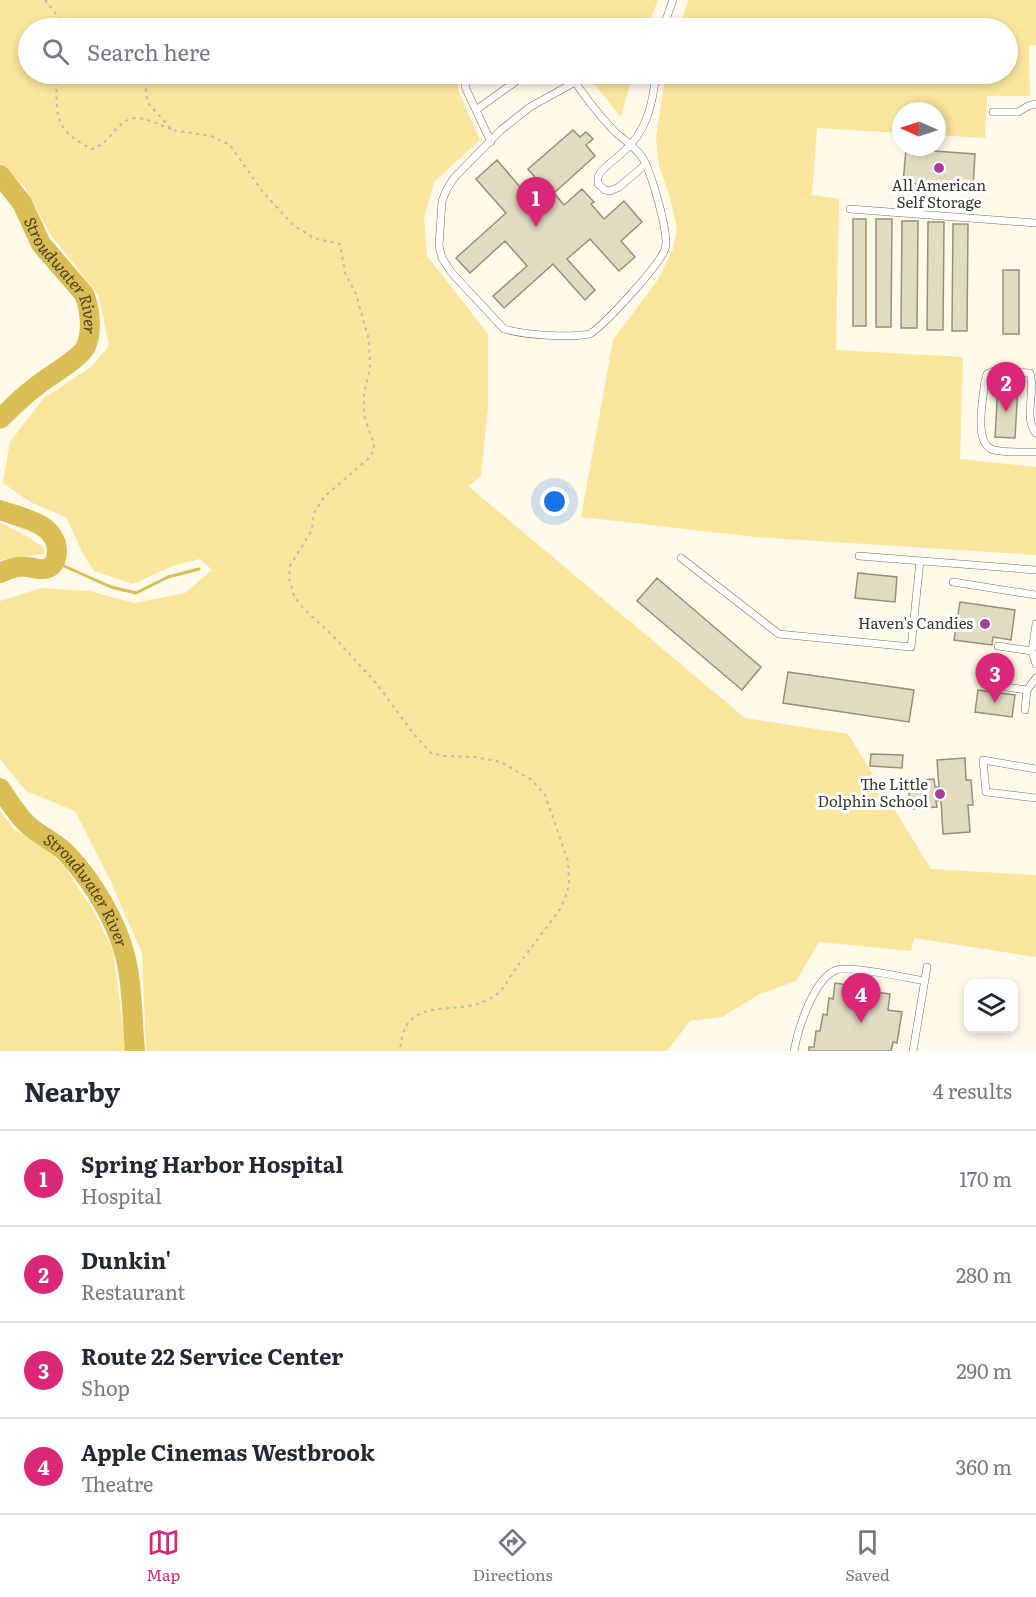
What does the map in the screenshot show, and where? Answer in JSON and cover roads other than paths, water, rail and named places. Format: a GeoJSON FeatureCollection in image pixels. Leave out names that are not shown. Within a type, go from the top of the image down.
{"type":"FeatureCollection","features":[{"type":"Feature","properties":{"kind":"lane"},"geometry":{"type":"LineString","coordinates":[[667,18],[673,0]]}},
{"type":"Feature","properties":{"kind":"lane"},"geometry":{"type":"LineString","coordinates":[[465,84],[491,142]]}},
{"type":"Feature","properties":{"kind":"lane"},"geometry":{"type":"LineString","coordinates":[[476,110],[512,84]]}},
{"type":"Feature","properties":{"kind":"lane"},"geometry":{"type":"LineString","coordinates":[[571,84],[530,107],[501,129],[454,178],[442,201],[439,246],[442,258],[451,272],[493,320],[504,329],[515,332],[590,334],[621,304],[660,259],[666,247],[663,218],[643,158],[631,144],[615,132],[577,84]]}},
{"type":"Feature","properties":{"kind":"lane"},"geometry":{"type":"LineString","coordinates":[[645,165],[614,189],[605,190],[598,184],[600,173],[631,144],[644,125],[653,100],[655,84]]}},
{"type":"Feature","properties":{"kind":"lane"},"geometry":{"type":"LineString","coordinates":[[993,112],[1018,112],[1036,104]]}},
{"type":"Feature","properties":{"kind":"lane"},"geometry":{"type":"LineString","coordinates":[[850,209],[1036,223]]}},
{"type":"Feature","properties":{"kind":"lane"},"geometry":{"type":"LineString","coordinates":[[1036,433],[1030,424],[1033,380],[1030,373],[994,370],[987,374],[984,381],[981,436],[985,445],[993,449],[1036,452]]}},
{"type":"Feature","properties":{"kind":"lane"},"geometry":{"type":"LineString","coordinates":[[859,556],[1036,570]]}},
{"type":"Feature","properties":{"kind":"lane"},"geometry":{"type":"LineString","coordinates":[[681,558],[779,634],[911,647],[920,561]]}},
{"type":"Feature","properties":{"kind":"lane"},"geometry":{"type":"LineString","coordinates":[[953,582],[1036,595]]}},
{"type":"Feature","properties":{"kind":"lane"},"geometry":{"type":"LineString","coordinates":[[1036,624],[1032,651],[1036,664]]}},
{"type":"Feature","properties":{"kind":"lane"},"geometry":{"type":"LineString","coordinates":[[998,646],[1032,651]]}},
{"type":"Feature","properties":{"kind":"lane"},"geometry":{"type":"LineString","coordinates":[[1025,710],[1028,690],[1036,678]]}},
{"type":"Feature","properties":{"kind":"lane"},"geometry":{"type":"LineString","coordinates":[[985,684],[1028,690]]}},
{"type":"Feature","properties":{"kind":"lane"},"geometry":{"type":"LineString","coordinates":[[1036,769],[983,760],[986,792],[1036,798]]}},
{"type":"Feature","properties":{"kind":"lane"},"geometry":{"type":"LineString","coordinates":[[913,1051],[927,968]]}},
{"type":"Feature","properties":{"kind":"lane"},"geometry":{"type":"LineString","coordinates":[[794,1051],[815,991],[825,977],[838,969],[925,981]]}},
{"type":"Feature","properties":{"kind":"waterway","name":"Stroudwater River"},"geometry":{"type":"LineString","coordinates":[[0,175],[22,203],[41,244],[84,294],[88,306],[90,328],[88,342],[81,353],[28,393],[0,419]]}},
{"type":"Feature","properties":{"kind":"waterway","name":"Stroudwater River"},"geometry":{"type":"LineString","coordinates":[[0,510],[44,527],[55,541],[57,550],[55,562],[47,568],[20,567],[0,573]]}},
{"type":"Feature","properties":{"kind":"waterway"},"geometry":{"type":"LineString","coordinates":[[55,562],[111,587],[136,593],[168,577],[199,569]]}},
{"type":"Feature","properties":{"kind":"waterway","name":"Stroudwater River"},"geometry":{"type":"LineString","coordinates":[[0,788],[24,821],[64,851],[78,866],[111,917],[122,945],[128,970],[135,1051]]}},
{"type":"Feature","properties":{"kind":"place","name":"All American Self Storage"},"geometry":{"type":"Point","coordinates":[939,168]}},
{"type":"Feature","properties":{"kind":"place","name":"Spring Harbor Hospital"},"geometry":{"type":"Point","coordinates":[536,227]}},
{"type":"Feature","properties":{"kind":"place","name":"Dunkin'"},"geometry":{"type":"Point","coordinates":[1006,412]}},
{"type":"Feature","properties":{"kind":"place","name":"Haven's Candies"},"geometry":{"type":"Point","coordinates":[985,624]}},
{"type":"Feature","properties":{"kind":"place","name":"Route 22 Service Center"},"geometry":{"type":"Point","coordinates":[995,703]}},
{"type":"Feature","properties":{"kind":"place","name":"The Little Dolphin School"},"geometry":{"type":"Point","coordinates":[940,794]}},
{"type":"Feature","properties":{"kind":"place","name":"Apple Cinemas Westbrook"},"geometry":{"type":"Point","coordinates":[861,1023]}}]}
